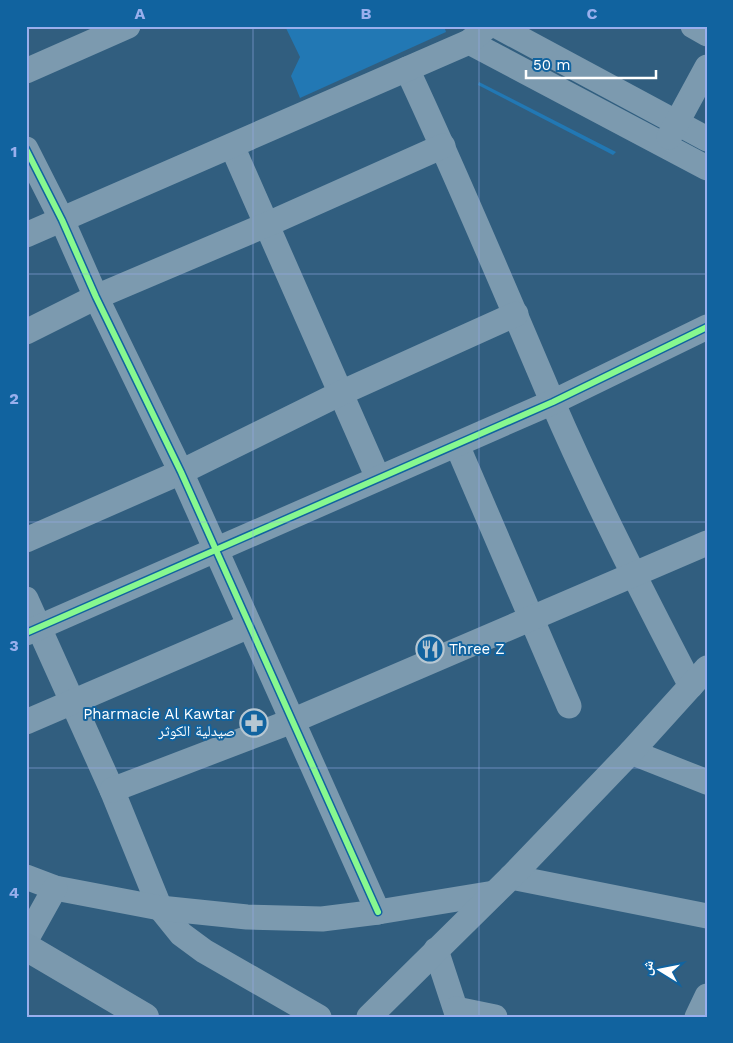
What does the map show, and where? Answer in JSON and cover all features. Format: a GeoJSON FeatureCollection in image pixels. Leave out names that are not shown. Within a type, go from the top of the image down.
{"type":"FeatureCollection","features":[{"type":"Feature","properties":{"kind":"main road"},"geometry":{"type":"LineString","coordinates":[[26,947],[145,1017]]}},
{"type":"Feature","properties":{"kind":"street"},"geometry":{"type":"LineString","coordinates":[[26,71],[128,26]]}},
{"type":"Feature","properties":{"kind":"street"},"geometry":{"type":"LineString","coordinates":[[26,236],[469,42],[488,26]]}},
{"type":"Feature","properties":{"kind":"street"},"geometry":{"type":"LineString","coordinates":[[497,26],[707,139]]}},
{"type":"Feature","properties":{"kind":"street"},"geometry":{"type":"LineString","coordinates":[[693,26],[707,34]]}},
{"type":"Feature","properties":{"kind":"street"},"geometry":{"type":"LineString","coordinates":[[469,42],[707,168]]}},
{"type":"Feature","properties":{"kind":"street"},"geometry":{"type":"LineString","coordinates":[[664,145],[707,67]]}},
{"type":"Feature","properties":{"kind":"street"},"geometry":{"type":"LineString","coordinates":[[370,1017],[503,885],[631,752],[699,677],[632,575],[553,402],[443,146],[407,69]]}},
{"type":"Feature","properties":{"kind":"street"},"geometry":{"type":"LineString","coordinates":[[232,146],[268,224],[378,478]]}},
{"type":"Feature","properties":{"kind":"street"},"geometry":{"type":"LineString","coordinates":[[26,332],[96,296],[268,224],[443,146]]}},
{"type":"Feature","properties":{"kind":"street"},"geometry":{"type":"LineString","coordinates":[[26,149],[62,220],[96,296],[181,472],[248,626],[378,912]]}},
{"type":"Feature","properties":{"kind":"street"},"geometry":{"type":"LineString","coordinates":[[26,540],[181,472],[342,393],[516,314]]}},
{"type":"Feature","properties":{"kind":"street"},"geometry":{"type":"LineString","coordinates":[[33,630],[553,402],[707,327]]}},
{"type":"Feature","properties":{"kind":"street"},"geometry":{"type":"LineString","coordinates":[[457,445],[569,706]]}},
{"type":"Feature","properties":{"kind":"street"},"geometry":{"type":"LineString","coordinates":[[112,790],[292,721],[707,543]]}},
{"type":"Feature","properties":{"kind":"street"},"geometry":{"type":"LineString","coordinates":[[26,599],[33,630],[72,702],[112,790],[160,908],[181,934],[204,951],[318,1017]]}},
{"type":"Feature","properties":{"kind":"street"},"geometry":{"type":"LineString","coordinates":[[26,722],[248,626]]}},
{"type":"Feature","properties":{"kind":"street"},"geometry":{"type":"LineString","coordinates":[[631,752],[707,782]]}},
{"type":"Feature","properties":{"kind":"street"},"geometry":{"type":"LineString","coordinates":[[26,877],[54,888],[160,908],[247,916],[322,918],[378,912],[503,885],[707,916]]}},
{"type":"Feature","properties":{"kind":"street"},"geometry":{"type":"LineString","coordinates":[[26,940],[54,888]]}},
{"type":"Feature","properties":{"kind":"street"},"geometry":{"type":"LineString","coordinates":[[436,950],[457,1013],[495,1017]]}},
{"type":"Feature","properties":{"kind":"street"},"geometry":{"type":"LineString","coordinates":[[697,1017],[707,996]]}},
{"type":"Feature","properties":{"kind":"shaded area"},"geometry":{"type":"Polygon","coordinates":[[[285,26],[444,26],[446,32],[300,98],[291,76],[300,57],[285,26]]]}},
{"type":"Feature","properties":{"kind":"shaded area"},"geometry":{"type":"Polygon","coordinates":[[[479,82],[616,152],[613,155],[478,85],[479,82]]]}},
{"type":"Feature","properties":{"kind":"cycle path"},"geometry":{"type":"LineString","coordinates":[[26,149],[62,220],[96,297],[181,472],[378,912]]}},
{"type":"Feature","properties":{"kind":"cycle path"},"geometry":{"type":"LineString","coordinates":[[26,633],[553,402],[707,327]]}},
{"type":"Feature","properties":{"kind":"place","name":"Three Z"},"geometry":{"type":"Point","coordinates":[430,649]}},
{"type":"Feature","properties":{"kind":"place","name":"Pharmacie Al Kawtar صيدلية الكوثر"},"geometry":{"type":"Point","coordinates":[254,723]}}]}
